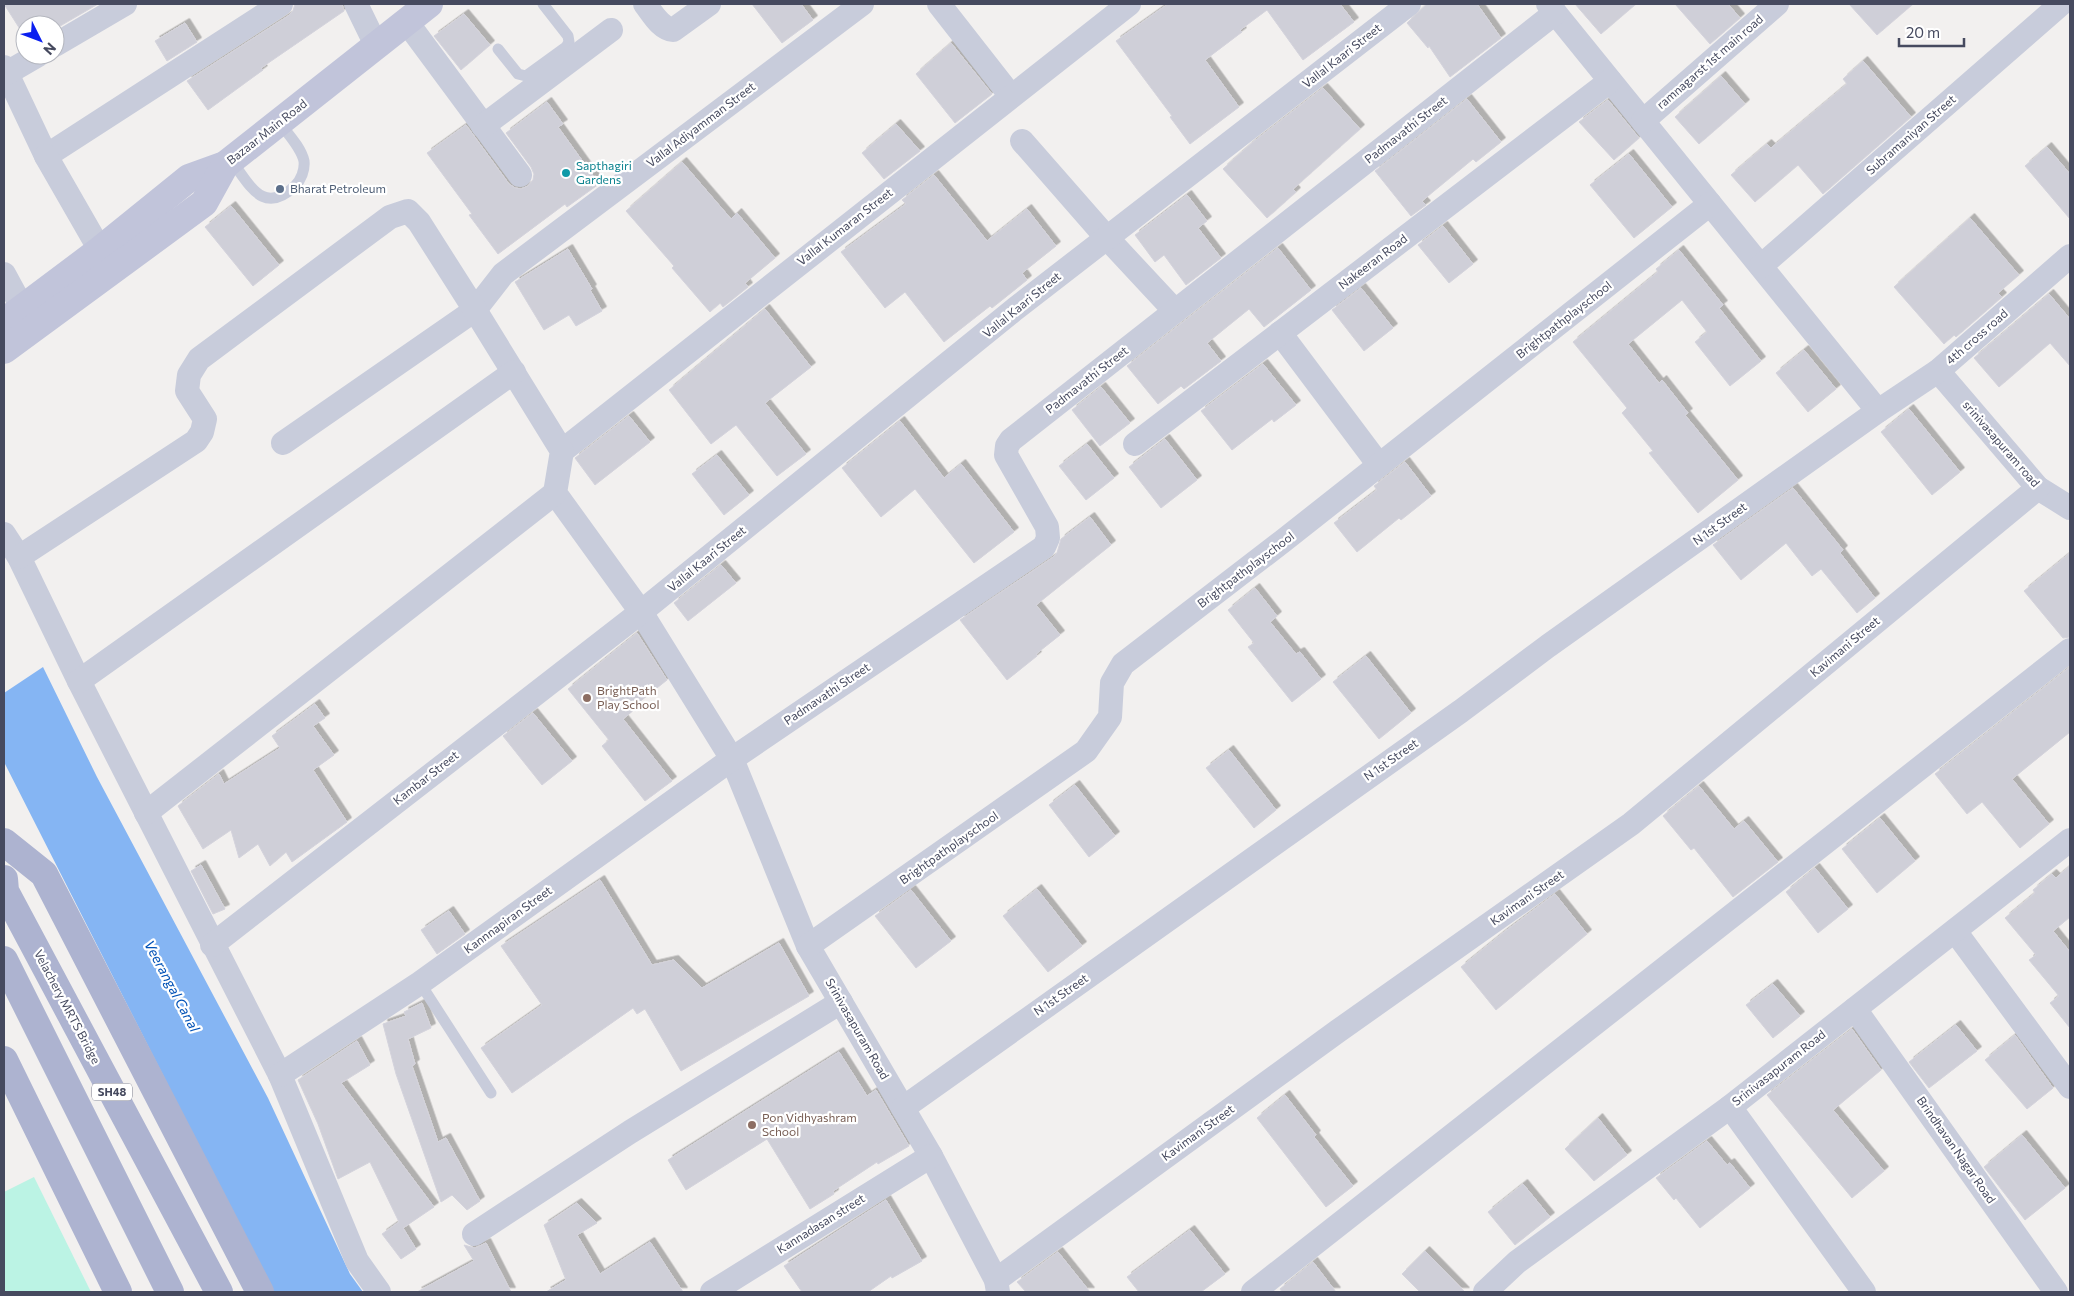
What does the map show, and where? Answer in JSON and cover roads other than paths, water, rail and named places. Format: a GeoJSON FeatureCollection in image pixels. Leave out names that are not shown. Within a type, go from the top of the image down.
{"type":"FeatureCollection","features":[{"type":"Feature","properties":{"kind":"main road","name":"Bazaar Main Road"},"geometry":{"type":"LineString","coordinates":[[13,315],[100,250],[190,178],[228,163],[428,4]]}},
{"type":"Feature","properties":{"kind":"main road"},"geometry":{"type":"LineString","coordinates":[[4,350],[204,203],[228,163]]}},
{"type":"Feature","properties":{"kind":"main road"},"geometry":{"type":"LineString","coordinates":[[4,842],[44,874],[260,1292]]}},
{"type":"Feature","properties":{"kind":"main road","name":"Velachery MRTS Bridge"},"geometry":{"type":"LineString","coordinates":[[4,885],[219,1292]]}},
{"type":"Feature","properties":{"kind":"main road","name":"SH48"},"geometry":{"type":"LineString","coordinates":[[4,960],[170,1292]]}},
{"type":"Feature","properties":{"kind":"main road"},"geometry":{"type":"LineString","coordinates":[[4,1060],[118,1292]]}},
{"type":"Feature","properties":{"kind":"street"},"geometry":{"type":"LineString","coordinates":[[65,39],[125,4]]}},
{"type":"Feature","properties":{"kind":"street"},"geometry":{"type":"LineString","coordinates":[[46,156],[281,4]]}},
{"type":"Feature","properties":{"kind":"street"},"geometry":{"type":"LineString","coordinates":[[356,4],[376,45]]}},
{"type":"Feature","properties":{"kind":"street"},"geometry":{"type":"LineString","coordinates":[[645,4],[661,25],[666,29],[673,30],[709,4]]}},
{"type":"Feature","properties":{"kind":"street","name":"Vallal Adiyamman Street"},"geometry":{"type":"LineString","coordinates":[[283,443],[475,310],[503,274],[862,4]]}},
{"type":"Feature","properties":{"kind":"street"},"geometry":{"type":"LineString","coordinates":[[939,4],[1011,96]]}},
{"type":"Feature","properties":{"kind":"street","name":"Vallal Kumaran Street"},"geometry":{"type":"LineString","coordinates":[[562,451],[1129,4]]}},
{"type":"Feature","properties":{"kind":"street","name":"Vallal Kaari Street"},"geometry":{"type":"LineString","coordinates":[[641,612],[1015,309],[1409,4]]}},
{"type":"Feature","properties":{"kind":"street","name":"ramnagarst 1st main road"},"geometry":{"type":"LineString","coordinates":[[1643,121],[1777,4]]}},
{"type":"Feature","properties":{"kind":"street","name":"Subramaniyan Street"},"geometry":{"type":"LineString","coordinates":[[1761,266],[2061,4]]}},
{"type":"Feature","properties":{"kind":"street"},"geometry":{"type":"LineString","coordinates":[[1552,8],[1878,410]]}},
{"type":"Feature","properties":{"kind":"street","name":"Padmavathi Street"},"geometry":{"type":"LineString","coordinates":[[732,759],[1044,547],[1048,538],[1047,526],[1006,455],[1007,446],[1011,440],[1175,311],[1552,8]]}},
{"type":"Feature","properties":{"kind":"street"},"geometry":{"type":"LineString","coordinates":[[406,21],[520,175]]}},
{"type":"Feature","properties":{"kind":"street"},"geometry":{"type":"LineString","coordinates":[[483,126],[611,30]]}},
{"type":"Feature","properties":{"kind":"street"},"geometry":{"type":"LineString","coordinates":[[5,70],[46,156],[100,250]]}},
{"type":"Feature","properties":{"kind":"street","name":"Nakeeran Road"},"geometry":{"type":"LineString","coordinates":[[1135,444],[1610,81]]}},
{"type":"Feature","properties":{"kind":"street"},"geometry":{"type":"LineString","coordinates":[[1022,141],[1107,238],[1175,311]]}},
{"type":"Feature","properties":{"kind":"street","name":"Brightpathplayschool"},"geometry":{"type":"LineString","coordinates":[[808,946],[1086,751],[1110,717],[1112,683],[1123,664],[1283,541],[1710,204]]}},
{"type":"Feature","properties":{"kind":"street"},"geometry":{"type":"LineString","coordinates":[[19,557],[196,441],[202,432],[205,419],[187,390],[189,375],[199,359],[390,217],[408,211],[419,222],[562,451],[555,493],[146,812]]}},
{"type":"Feature","properties":{"kind":"street","name":"4th cross road"},"geometry":{"type":"LineString","coordinates":[[1878,410],[1938,371],[2070,256]]}},
{"type":"Feature","properties":{"kind":"street"},"geometry":{"type":"LineString","coordinates":[[4,274],[13,315]]}},
{"type":"Feature","properties":{"kind":"street"},"geometry":{"type":"LineString","coordinates":[[1280,333],[1379,465]]}},
{"type":"Feature","properties":{"kind":"street","name":"srinivasapuram road"},"geometry":{"type":"LineString","coordinates":[[1938,371],[2038,488],[2070,507]]}},
{"type":"Feature","properties":{"kind":"street"},"geometry":{"type":"LineString","coordinates":[[79,681],[514,372]]}},
{"type":"Feature","properties":{"kind":"street","name":"N 1st Street"},"geometry":{"type":"LineString","coordinates":[[903,1108],[1461,711],[1878,410]]}},
{"type":"Feature","properties":{"kind":"street","name":"Kavimani Street"},"geometry":{"type":"LineString","coordinates":[[997,1286],[1338,1031],[1631,824],[2038,488]]}},
{"type":"Feature","properties":{"kind":"street","name":"Srinivasapuram Road"},"geometry":{"type":"LineString","coordinates":[[555,493],[641,612],[732,759],[808,946],[931,1156],[997,1286]]}},
{"type":"Feature","properties":{"kind":"street"},"geometry":{"type":"LineString","coordinates":[[4,534],[19,557],[79,681],[280,1076],[357,1260],[379,1292]]}},
{"type":"Feature","properties":{"kind":"street","name":"Kambar Street"},"geometry":{"type":"LineString","coordinates":[[212,945],[641,612]]}},
{"type":"Feature","properties":{"kind":"street"},"geometry":{"type":"LineString","coordinates":[[1253,1292],[2070,650]]}},
{"type":"Feature","properties":{"kind":"street","name":"Kannnapiran Street"},"geometry":{"type":"LineString","coordinates":[[280,1076],[420,983],[732,759]]}},
{"type":"Feature","properties":{"kind":"street","name":"Srinivasapuram Road"},"geometry":{"type":"LineString","coordinates":[[1486,1292],[1517,1262],[1730,1107],[2070,840]]}},
{"type":"Feature","properties":{"kind":"street"},"geometry":{"type":"LineString","coordinates":[[1954,930],[2070,1087]]}},
{"type":"Feature","properties":{"kind":"street"},"geometry":{"type":"LineString","coordinates":[[474,1234],[630,1132],[841,1002]]}},
{"type":"Feature","properties":{"kind":"street","name":"Brindhavan Nagar Road"},"geometry":{"type":"LineString","coordinates":[[1855,1008],[2056,1292]]}},
{"type":"Feature","properties":{"kind":"street"},"geometry":{"type":"LineString","coordinates":[[1730,1107],[1864,1292]]}},
{"type":"Feature","properties":{"kind":"street","name":"Kannadasan street"},"geometry":{"type":"LineString","coordinates":[[712,1292],[931,1156]]}},
{"type":"Feature","properties":{"kind":"lane"},"geometry":{"type":"LineString","coordinates":[[498,49],[518,74],[526,76],[566,47],[569,42],[568,36],[543,4]]}},
{"type":"Feature","properties":{"kind":"lane"},"geometry":{"type":"LineString","coordinates":[[228,163],[259,195],[268,199],[278,199],[290,190],[302,176],[304,162],[300,150],[279,122]]}},
{"type":"Feature","properties":{"kind":"lane"},"geometry":{"type":"LineString","coordinates":[[420,983],[491,1093]]}},
{"type":"Feature","properties":{"kind":"water","name":"Veerangal Canal"},"geometry":{"type":"Polygon","coordinates":[[[43,667],[97,777],[268,1098],[350,1274],[363,1292],[273,1292],[4,762],[4,693],[43,667]]]}},
{"type":"Feature","properties":{"kind":"place","name":"Sapthagiri Gardens"},"geometry":{"type":"Point","coordinates":[566,173]}},
{"type":"Feature","properties":{"kind":"place","name":"Bharat Petroleum"},"geometry":{"type":"Point","coordinates":[280,189]}},
{"type":"Feature","properties":{"kind":"place","name":"BrightPath Play School"},"geometry":{"type":"Point","coordinates":[587,698]}},
{"type":"Feature","properties":{"kind":"place","name":"Pon Vidhyashram School"},"geometry":{"type":"Point","coordinates":[752,1125]}}]}
